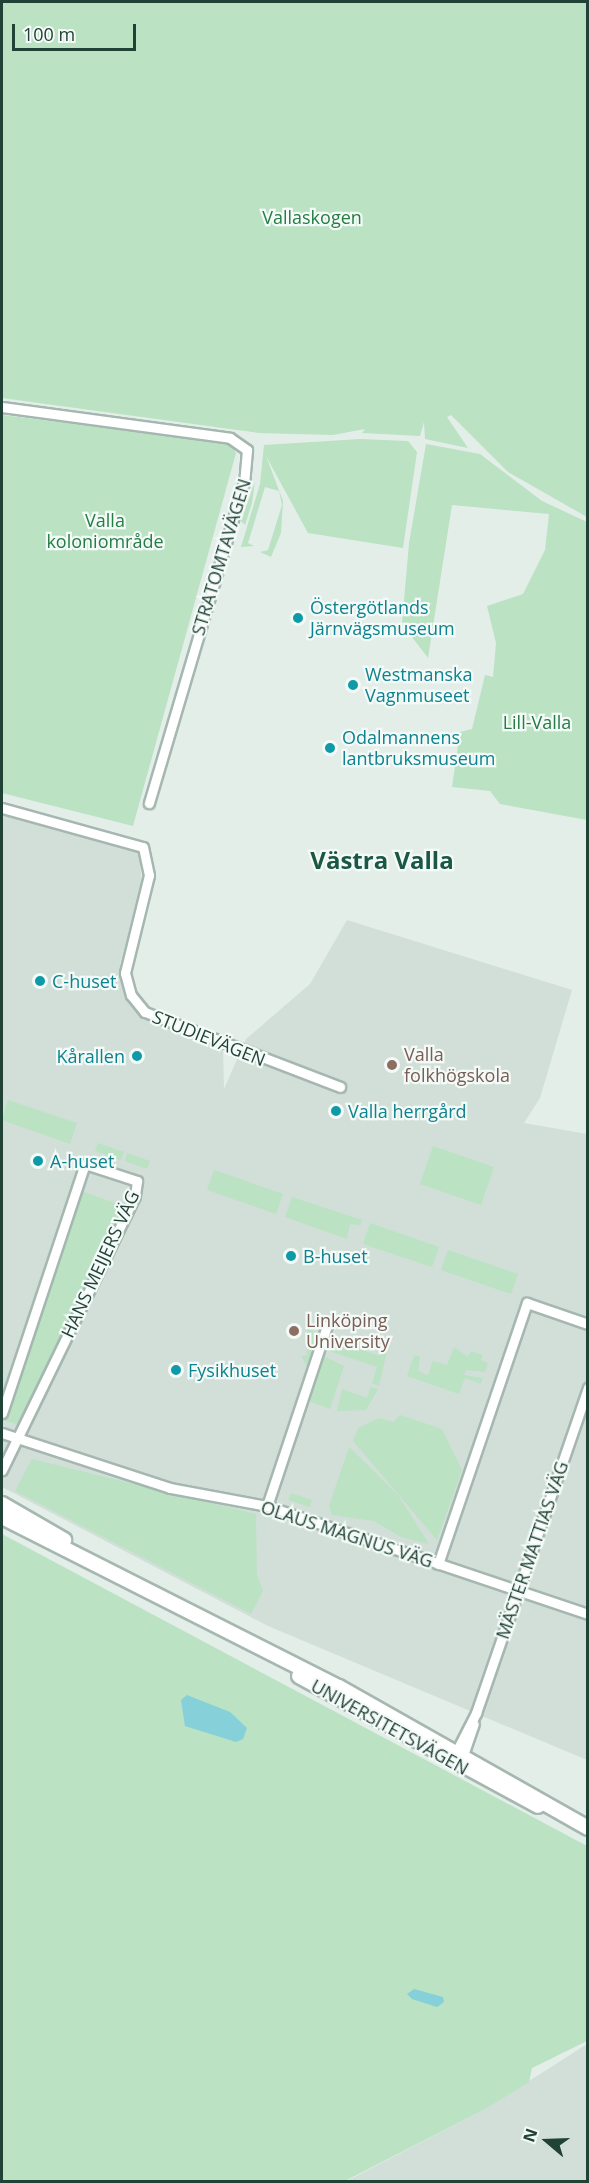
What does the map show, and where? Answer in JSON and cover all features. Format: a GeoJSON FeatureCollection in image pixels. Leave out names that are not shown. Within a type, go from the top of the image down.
{"type":"FeatureCollection","features":[{"type":"Feature","properties":{"kind":"main road","name":"UNIVERSITETSVÄGEN"},"geometry":{"type":"LineString","coordinates":[[2,1504],[122,1576]]}},
{"type":"Feature","properties":{"kind":"main road","name":"UNIVERSITETSVÄGEN"},"geometry":{"type":"LineString","coordinates":[[2,1518],[122,1576],[588,1830]]}},
{"type":"Feature","properties":{"kind":"street","name":"STRATOMTAVÄGEN"},"geometry":{"type":"LineString","coordinates":[[2,407],[230,438],[247,450],[244,482],[149,803]]}},
{"type":"Feature","properties":{"kind":"street","name":"STUDIEVÄGEN"},"geometry":{"type":"LineString","coordinates":[[2,808],[143,847],[149,874],[124,973],[131,995],[145,1012],[340,1087]]}},
{"type":"Feature","properties":{"kind":"street","name":"HANS MEIJERS VÄG"},"geometry":{"type":"LineString","coordinates":[[2,1413],[85,1164],[137,1181],[135,1196],[2,1470]]}},
{"type":"Feature","properties":{"kind":"street"},"geometry":{"type":"LineString","coordinates":[[438,1564],[527,1303],[588,1324]]}},
{"type":"Feature","properties":{"kind":"street"},"geometry":{"type":"LineString","coordinates":[[267,1506],[327,1326]]}},
{"type":"Feature","properties":{"kind":"street","name":"MÄSTER MATTIAS VÄG"},"geometry":{"type":"LineString","coordinates":[[458,1758],[476,1713],[588,1388]]}},
{"type":"Feature","properties":{"kind":"street","name":"OLAUS MAGNUS VÄG"},"geometry":{"type":"LineString","coordinates":[[2,1433],[170,1488],[267,1506],[588,1614]]}},
{"type":"Feature","properties":{"kind":"shaded area","name":"Linköping University"},"geometry":{"type":"Polygon","coordinates":[[[2,814],[139,851],[142,885],[120,964],[125,995],[148,1020],[223,1046],[224,1089],[246,1039],[310,984],[347,920],[572,990],[540,1098],[524,1123],[587,1134],[587,1760],[268,1626],[2,1487],[2,814]]]}},
{"type":"Feature","properties":{"kind":"shaded area"},"geometry":{"type":"Polygon","coordinates":[[[587,2044],[587,2181],[345,2182],[487,2108],[587,2044]]]}},
{"type":"Feature","properties":{"kind":"green space","name":"Vallaskogen"},"geometry":{"type":"Polygon","coordinates":[[[2,2],[587,2],[587,517],[508,472],[451,415],[447,417],[468,448],[425,439],[424,422],[420,436],[362,433],[365,429],[333,435],[259,433],[2,398],[2,2]]]}},
{"type":"Feature","properties":{"kind":"green space","name":"Valla koloniområde"},"geometry":{"type":"Polygon","coordinates":[[[2,415],[230,443],[236,453],[133,826],[2,793],[2,415]]]}},
{"type":"Feature","properties":{"kind":"green space"},"geometry":{"type":"Polygon","coordinates":[[[360,439],[408,441],[417,452],[403,548],[308,533],[266,456],[283,501],[281,533],[271,557],[260,552],[268,550],[282,505],[279,491],[265,487],[248,543],[254,546],[241,547],[260,484],[264,445],[360,439]]]}},
{"type":"Feature","properties":{"kind":"green space","name":"Lill-Valla"},"geometry":{"type":"Polygon","coordinates":[[[426,444],[480,454],[542,501],[587,522],[587,820],[500,804],[490,791],[452,787],[460,732],[472,729],[485,675],[493,677],[496,643],[487,606],[523,594],[545,550],[549,514],[452,505],[428,658],[402,624],[409,543],[426,444]]]}},
{"type":"Feature","properties":{"kind":"green space"},"geometry":{"type":"Polygon","coordinates":[[[255,481],[252,503],[245,525],[241,521],[255,481]]]}},
{"type":"Feature","properties":{"kind":"green space"},"geometry":{"type":"Polygon","coordinates":[[[8,1100],[77,1123],[70,1144],[2,1120],[8,1100]]]}},
{"type":"Feature","properties":{"kind":"green space"},"geometry":{"type":"Polygon","coordinates":[[[98,1143],[124,1152],[121,1160],[95,1151],[98,1143]]]}},
{"type":"Feature","properties":{"kind":"green space"},"geometry":{"type":"Polygon","coordinates":[[[433,1146],[494,1167],[481,1205],[420,1184],[433,1146]]]}},
{"type":"Feature","properties":{"kind":"green space"},"geometry":{"type":"Polygon","coordinates":[[[127,1153],[150,1161],[147,1169],[125,1161],[127,1153]]]}},
{"type":"Feature","properties":{"kind":"green space"},"geometry":{"type":"Polygon","coordinates":[[[214,1170],[283,1194],[276,1214],[207,1190],[214,1170]]]}},
{"type":"Feature","properties":{"kind":"green space"},"geometry":{"type":"Polygon","coordinates":[[[81,1191],[126,1207],[20,1425],[3,1420],[81,1191]]]}},
{"type":"Feature","properties":{"kind":"green space"},"geometry":{"type":"Polygon","coordinates":[[[292,1197],[362,1220],[360,1225],[350,1224],[347,1239],[285,1217],[292,1197]]]}},
{"type":"Feature","properties":{"kind":"green space"},"geometry":{"type":"Polygon","coordinates":[[[370,1223],[439,1247],[432,1267],[363,1244],[370,1223]]]}},
{"type":"Feature","properties":{"kind":"green space"},"geometry":{"type":"Polygon","coordinates":[[[448,1250],[518,1274],[511,1294],[441,1270],[448,1250]]]}},
{"type":"Feature","properties":{"kind":"green space"},"geometry":{"type":"Polygon","coordinates":[[[307,1328],[320,1335],[307,1366],[301,1356],[307,1355],[307,1328]]]}},
{"type":"Feature","properties":{"kind":"green space"},"geometry":{"type":"Polygon","coordinates":[[[330,1339],[380,1356],[383,1349],[387,1351],[379,1386],[372,1383],[377,1367],[326,1350],[330,1339]]]}},
{"type":"Feature","properties":{"kind":"green space"},"geometry":{"type":"Polygon","coordinates":[[[454,1347],[468,1357],[471,1351],[483,1355],[481,1360],[488,1363],[485,1372],[466,1370],[464,1375],[483,1378],[481,1384],[465,1378],[459,1394],[407,1376],[414,1355],[420,1357],[418,1371],[428,1375],[433,1361],[447,1365],[454,1347]]]}},
{"type":"Feature","properties":{"kind":"green space"},"geometry":{"type":"Polygon","coordinates":[[[322,1355],[344,1366],[330,1409],[306,1400],[322,1355]]]}},
{"type":"Feature","properties":{"kind":"green space"},"geometry":{"type":"Polygon","coordinates":[[[371,1387],[378,1389],[366,1410],[337,1411],[342,1389],[367,1398],[371,1387]]]}},
{"type":"Feature","properties":{"kind":"green space"},"geometry":{"type":"Polygon","coordinates":[[[400,1415],[442,1429],[462,1470],[437,1540],[353,1441],[358,1428],[379,1418],[393,1422],[400,1415]]]}},
{"type":"Feature","properties":{"kind":"green space"},"geometry":{"type":"Polygon","coordinates":[[[349,1447],[398,1495],[429,1544],[401,1537],[374,1521],[332,1515],[329,1506],[349,1447]]]}},
{"type":"Feature","properties":{"kind":"green space"},"geometry":{"type":"Polygon","coordinates":[[[32,1459],[256,1514],[257,1575],[263,1591],[251,1614],[15,1491],[32,1459]]]}},
{"type":"Feature","properties":{"kind":"green space"},"geometry":{"type":"Polygon","coordinates":[[[291,1493],[312,1500],[310,1507],[288,1500],[291,1493]]]}},
{"type":"Feature","properties":{"kind":"green space"},"geometry":{"type":"Polygon","coordinates":[[[11,1498],[39,1517],[48,1519],[32,1517],[8,1503],[11,1498]]]}},
{"type":"Feature","properties":{"kind":"green space"},"geometry":{"type":"Polygon","coordinates":[[[2,1534],[587,1846],[587,2041],[532,2068],[529,2082],[487,2108],[345,2181],[2,2181],[2,1534]]]}},
{"type":"Feature","properties":{"kind":"water"},"geometry":{"type":"Polygon","coordinates":[[[187,1695],[230,1712],[247,1728],[243,1739],[236,1742],[185,1726],[181,1700],[187,1695]]]}},
{"type":"Feature","properties":{"kind":"water"},"geometry":{"type":"Polygon","coordinates":[[[414,1989],[443,1997],[444,2002],[437,2007],[412,1999],[407,1994],[414,1989]]]}},
{"type":"Feature","properties":{"kind":"place","name":"Östergötlands Järnvägsmuseum"},"geometry":{"type":"Point","coordinates":[298,618]}},
{"type":"Feature","properties":{"kind":"place","name":"Westmanska Vagnmuseet"},"geometry":{"type":"Point","coordinates":[353,685]}},
{"type":"Feature","properties":{"kind":"place","name":"Odalmannens lantbruksmuseum"},"geometry":{"type":"Point","coordinates":[330,748]}},
{"type":"Feature","properties":{"kind":"place","name":"C-huset"},"geometry":{"type":"Point","coordinates":[40,981]}},
{"type":"Feature","properties":{"kind":"place","name":"Kårallen"},"geometry":{"type":"Point","coordinates":[137,1056]}},
{"type":"Feature","properties":{"kind":"place","name":"Valla folkhögskola"},"geometry":{"type":"Point","coordinates":[392,1065]}},
{"type":"Feature","properties":{"kind":"place","name":"Valla herrgård"},"geometry":{"type":"Point","coordinates":[336,1111]}},
{"type":"Feature","properties":{"kind":"place","name":"A-huset"},"geometry":{"type":"Point","coordinates":[38,1161]}},
{"type":"Feature","properties":{"kind":"place","name":"B-huset"},"geometry":{"type":"Point","coordinates":[291,1256]}},
{"type":"Feature","properties":{"kind":"place","name":"Linköping University"},"geometry":{"type":"Point","coordinates":[294,1331]}},
{"type":"Feature","properties":{"kind":"place","name":"Fysikhuset"},"geometry":{"type":"Point","coordinates":[176,1370]}},
{"type":"Feature","properties":{"kind":"district","name":"Västra Valla"},"geometry":{"type":"Point","coordinates":[382,860]}}]}
